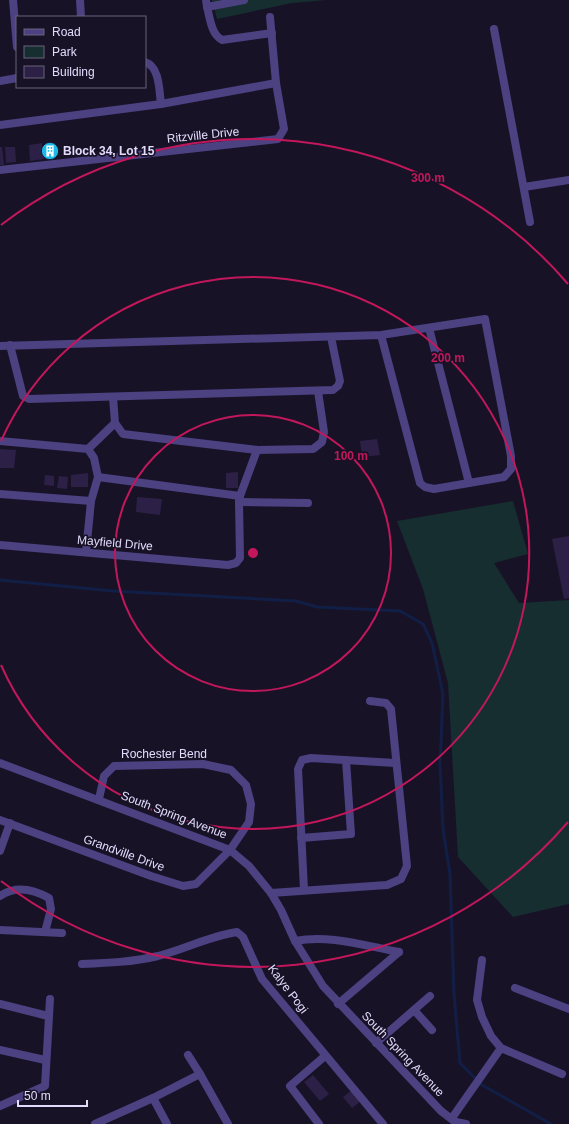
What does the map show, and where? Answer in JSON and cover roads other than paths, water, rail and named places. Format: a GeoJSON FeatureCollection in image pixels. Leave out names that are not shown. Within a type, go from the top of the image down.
{"type":"FeatureCollection","features":[{"type":"Feature","properties":{"kind":"street"},"geometry":{"type":"LineString","coordinates":[[13,0],[16,35]]}},
{"type":"Feature","properties":{"kind":"street"},"geometry":{"type":"LineString","coordinates":[[80,0],[81,16]]}},
{"type":"Feature","properties":{"kind":"street"},"geometry":{"type":"LineString","coordinates":[[244,0],[207,3],[213,29],[217,37],[222,40],[272,33]]}},
{"type":"Feature","properties":{"kind":"street"},"geometry":{"type":"LineString","coordinates":[[0,125],[161,104],[276,83],[270,17]]}},
{"type":"Feature","properties":{"kind":"street"},"geometry":{"type":"LineString","coordinates":[[494,29],[530,222]]}},
{"type":"Feature","properties":{"kind":"street"},"geometry":{"type":"LineString","coordinates":[[146,62],[152,64],[155,70],[161,104]]}},
{"type":"Feature","properties":{"kind":"street"},"geometry":{"type":"LineString","coordinates":[[0,81],[16,78]]}},
{"type":"Feature","properties":{"kind":"street","name":"Ritzville Drive"},"geometry":{"type":"LineString","coordinates":[[0,170],[278,139],[284,129],[276,83]]}},
{"type":"Feature","properties":{"kind":"street"},"geometry":{"type":"LineString","coordinates":[[524,187],[569,180]]}},
{"type":"Feature","properties":{"kind":"street"},"geometry":{"type":"LineString","coordinates":[[0,346],[381,335],[485,319],[512,456],[511,469],[504,477],[434,489],[425,487],[420,483],[381,335]]}},
{"type":"Feature","properties":{"kind":"street"},"geometry":{"type":"LineString","coordinates":[[429,328],[469,483]]}},
{"type":"Feature","properties":{"kind":"street"},"geometry":{"type":"LineString","coordinates":[[10,346],[23,396],[29,399],[113,397],[333,390],[338,386],[340,381],[331,337]]}},
{"type":"Feature","properties":{"kind":"street"},"geometry":{"type":"LineString","coordinates":[[113,397],[114,423],[123,434],[257,450],[313,449],[322,442],[324,432],[318,391]]}},
{"type":"Feature","properties":{"kind":"street"},"geometry":{"type":"LineString","coordinates":[[88,449],[114,423]]}},
{"type":"Feature","properties":{"kind":"street"},"geometry":{"type":"LineString","coordinates":[[0,441],[88,449]]}},
{"type":"Feature","properties":{"kind":"street"},"geometry":{"type":"LineString","coordinates":[[86,552],[91,501],[98,477],[94,458],[88,449]]}},
{"type":"Feature","properties":{"kind":"street"},"geometry":{"type":"LineString","coordinates":[[239,499],[257,450]]}},
{"type":"Feature","properties":{"kind":"street"},"geometry":{"type":"LineString","coordinates":[[98,477],[239,499],[308,502]]}},
{"type":"Feature","properties":{"kind":"street"},"geometry":{"type":"LineString","coordinates":[[0,494],[91,501]]}},
{"type":"Feature","properties":{"kind":"street","name":"Mayfield Drive"},"geometry":{"type":"LineString","coordinates":[[0,545],[228,565],[236,564],[240,558],[239,499]]}},
{"type":"Feature","properties":{"kind":"street"},"geometry":{"type":"LineString","coordinates":[[271,893],[387,885],[401,879],[407,866],[395,763],[392,709],[386,703],[370,701]]}},
{"type":"Feature","properties":{"kind":"street"},"geometry":{"type":"LineString","coordinates":[[304,890],[298,770],[302,760],[311,758],[395,763]]}},
{"type":"Feature","properties":{"kind":"street"},"geometry":{"type":"LineString","coordinates":[[301,838],[351,834],[346,760]]}},
{"type":"Feature","properties":{"kind":"street","name":"South Spring Avenue"},"geometry":{"type":"LineString","coordinates":[[0,763],[99,799],[230,850],[249,866],[271,893],[281,910],[295,941],[323,986],[338,1004],[441,1111],[455,1121],[466,1124]]}},
{"type":"Feature","properties":{"kind":"street","name":"Rochester Bend"},"geometry":{"type":"LineString","coordinates":[[99,799],[104,776],[114,766],[203,764],[231,770],[246,785],[251,804],[249,822],[230,850]]}},
{"type":"Feature","properties":{"kind":"street","name":"Grandville Drive"},"geometry":{"type":"LineString","coordinates":[[0,820],[183,886],[196,884],[230,850]]}},
{"type":"Feature","properties":{"kind":"street"},"geometry":{"type":"LineString","coordinates":[[0,851],[10,823]]}},
{"type":"Feature","properties":{"kind":"street"},"geometry":{"type":"LineString","coordinates":[[0,896],[9,890],[20,889],[38,892],[48,898],[50,909],[45,932]]}},
{"type":"Feature","properties":{"kind":"street"},"geometry":{"type":"LineString","coordinates":[[0,930],[62,933]]}},
{"type":"Feature","properties":{"kind":"street","name":"Kalye Pogi"},"geometry":{"type":"LineString","coordinates":[[82,964],[130,962],[159,956],[226,934],[237,932],[244,937],[262,979],[383,1124]]}},
{"type":"Feature","properties":{"kind":"street"},"geometry":{"type":"LineString","coordinates":[[295,941],[310,938],[333,940],[399,952],[338,1004]]}},
{"type":"Feature","properties":{"kind":"street"},"geometry":{"type":"LineString","coordinates":[[482,960],[477,1000],[482,1017],[491,1036],[501,1048],[562,1074]]}},
{"type":"Feature","properties":{"kind":"street"},"geometry":{"type":"LineString","coordinates":[[515,988],[569,1009]]}},
{"type":"Feature","properties":{"kind":"street"},"geometry":{"type":"LineString","coordinates":[[376,1043],[430,996]]}},
{"type":"Feature","properties":{"kind":"street"},"geometry":{"type":"LineString","coordinates":[[0,1106],[45,1086],[45,1060],[50,998]]}},
{"type":"Feature","properties":{"kind":"street"},"geometry":{"type":"LineString","coordinates":[[0,1004],[48,1016]]}},
{"type":"Feature","properties":{"kind":"street"},"geometry":{"type":"LineString","coordinates":[[414,1010],[432,1030]]}},
{"type":"Feature","properties":{"kind":"street"},"geometry":{"type":"LineString","coordinates":[[455,1121],[474,1087],[501,1048]]}},
{"type":"Feature","properties":{"kind":"street"},"geometry":{"type":"LineString","coordinates":[[0,1050],[45,1060]]}},
{"type":"Feature","properties":{"kind":"street"},"geometry":{"type":"LineString","coordinates":[[188,1055],[228,1124]]}},
{"type":"Feature","properties":{"kind":"street"},"geometry":{"type":"LineString","coordinates":[[319,1124],[290,1086],[325,1056]]}},
{"type":"Feature","properties":{"kind":"street"},"geometry":{"type":"LineString","coordinates":[[95,1124],[153,1098],[200,1074]]}},
{"type":"Feature","properties":{"kind":"street"},"geometry":{"type":"LineString","coordinates":[[153,1098],[167,1124]]}},
{"type":"Feature","properties":{"kind":"waterway"},"geometry":{"type":"LineString","coordinates":[[0,580],[113,591],[296,601],[317,607],[400,611],[423,624],[432,643],[443,694],[440,765],[443,829],[450,874],[454,994],[460,1063],[482,1085],[551,1124]]}},
{"type":"Feature","properties":{"kind":"place","name":"Block 34, Lot 15"},"geometry":{"type":"Point","coordinates":[50,151]}}]}
